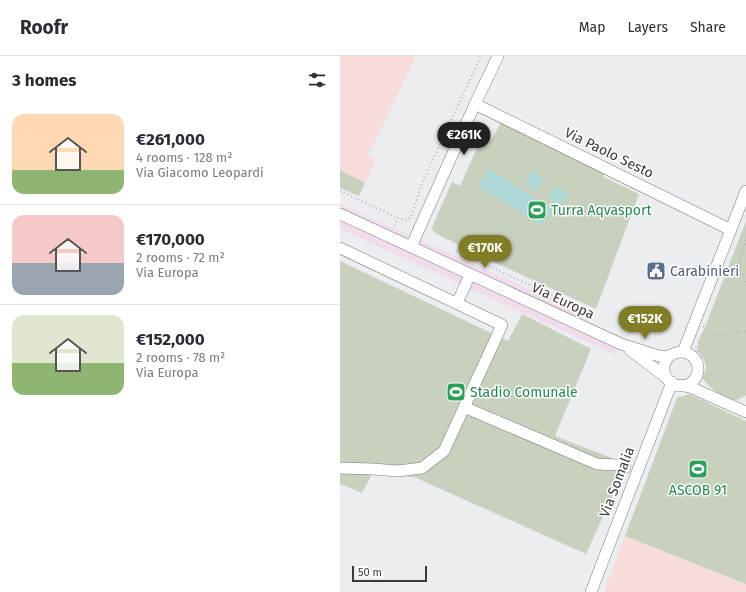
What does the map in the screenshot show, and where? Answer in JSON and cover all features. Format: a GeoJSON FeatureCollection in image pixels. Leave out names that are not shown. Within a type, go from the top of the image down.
{"type":"FeatureCollection","features":[{"type":"Feature","properties":{"kind":"street"},"geometry":{"type":"LineString","coordinates":[[411,247],[498,56]]}},
{"type":"Feature","properties":{"kind":"street","name":"Via Paolo Sesto"},"geometry":{"type":"LineString","coordinates":[[475,104],[731,230]]}},
{"type":"Feature","properties":{"kind":"street"},"geometry":{"type":"LineString","coordinates":[[683,352],[746,191]]}},
{"type":"Feature","properties":{"kind":"street","name":"Via Europa"},"geometry":{"type":"LineString","coordinates":[[340,214],[621,344],[663,357],[671,355]]}},
{"type":"Feature","properties":{"kind":"street"},"geometry":{"type":"LineString","coordinates":[[340,248],[502,325],[444,451],[422,468],[398,472],[372,469],[340,468]]}},
{"type":"Feature","properties":{"kind":"street"},"geometry":{"type":"LineString","coordinates":[[456,303],[470,274]]}},
{"type":"Feature","properties":{"kind":"street","name":"Via Europa"},"geometry":{"type":"LineString","coordinates":[[621,344],[673,382],[690,387],[745,409]]}},
{"type":"Feature","properties":{"kind":"street"},"geometry":{"type":"LineString","coordinates":[[698,372],[692,382],[685,385],[673,382],[665,372],[666,361],[671,355],[677,352],[691,354],[695,358],[698,365],[698,372],[697,378],[699,385],[706,394]]}},
{"type":"Feature","properties":{"kind":"street","name":"Via Somalia"},"geometry":{"type":"LineString","coordinates":[[591,592],[673,382]]}},
{"type":"Feature","properties":{"kind":"street"},"geometry":{"type":"LineString","coordinates":[[464,407],[598,464],[618,465],[625,468]]}},
{"type":"Feature","properties":{"kind":"path"},"geometry":{"type":"LineString","coordinates":[[340,192],[398,218],[406,220],[411,218],[422,183],[481,56]]}},
{"type":"Feature","properties":{"kind":"path"},"geometry":{"type":"LineString","coordinates":[[428,171],[433,174]]}},
{"type":"Feature","properties":{"kind":"path"},"geometry":{"type":"LineString","coordinates":[[394,226],[398,218]]}},
{"type":"Feature","properties":{"kind":"path"},"geometry":{"type":"LineString","coordinates":[[741,240],[746,241],[738,266],[746,282]]}},
{"type":"Feature","properties":{"kind":"path"},"geometry":{"type":"LineString","coordinates":[[456,251],[593,314]]}},
{"type":"Feature","properties":{"kind":"path"},"geometry":{"type":"LineString","coordinates":[[700,333],[704,326],[713,334],[718,335],[746,331]]}},
{"type":"Feature","properties":{"kind":"path"},"geometry":{"type":"LineString","coordinates":[[696,346],[703,363],[702,379],[704,384],[710,388],[706,394]]}},
{"type":"Feature","properties":{"kind":"shaded area"},"geometry":{"type":"Polygon","coordinates":[[[340,56],[416,56],[368,156],[376,160],[365,183],[340,170],[340,56]]]}},
{"type":"Feature","properties":{"kind":"shaded area"},"geometry":{"type":"Polygon","coordinates":[[[340,204],[589,316],[588,323],[622,338],[615,355],[340,229],[340,204]]]}},
{"type":"Feature","properties":{"kind":"shaded area"},"geometry":{"type":"Polygon","coordinates":[[[625,536],[746,584],[746,592],[604,592],[625,536]]]}},
{"type":"Feature","properties":{"kind":"green space","name":"Turra Aqvasport"},"geometry":{"type":"Polygon","coordinates":[[[501,123],[604,170],[604,177],[639,194],[596,309],[461,247],[438,235],[432,229],[452,182],[460,186],[483,135],[491,140],[501,123]]]}},
{"type":"Feature","properties":{"kind":"green space"},"geometry":{"type":"Polygon","coordinates":[[[340,170],[365,183],[359,196],[340,188],[340,170]]]}},
{"type":"Feature","properties":{"kind":"green space"},"geometry":{"type":"Polygon","coordinates":[[[746,221],[746,395],[739,399],[733,400],[720,394],[703,379],[706,367],[704,360],[698,351],[698,341],[705,327],[746,221]]]}},
{"type":"Feature","properties":{"kind":"green space","name":"Stadio Comunale"},"geometry":{"type":"Polygon","coordinates":[[[340,261],[508,341],[522,314],[591,349],[555,436],[627,464],[586,554],[414,477],[372,474],[362,493],[340,484],[340,261]]]}},
{"type":"Feature","properties":{"kind":"green space","name":"ASCOB 91"},"geometry":{"type":"Polygon","coordinates":[[[689,394],[746,421],[746,584],[625,536],[677,398],[689,394]]]}},
{"type":"Feature","properties":{"kind":"water"},"geometry":{"type":"Polygon","coordinates":[[[489,169],[553,209],[542,226],[479,186],[489,169]]]}},
{"type":"Feature","properties":{"kind":"water"},"geometry":{"type":"Polygon","coordinates":[[[532,171],[544,178],[536,191],[525,183],[532,171]]]}},
{"type":"Feature","properties":{"kind":"water"},"geometry":{"type":"Polygon","coordinates":[[[556,186],[568,194],[560,206],[548,198],[556,186]]]}},
{"type":"Feature","properties":{"kind":"place","name":"Turra Aqvasport"},"geometry":{"type":"Point","coordinates":[537,210]}},
{"type":"Feature","properties":{"kind":"place","name":"Carabinieri"},"geometry":{"type":"Point","coordinates":[656,271]}},
{"type":"Feature","properties":{"kind":"place","name":"Stadio Comunale"},"geometry":{"type":"Point","coordinates":[456,392]}},
{"type":"Feature","properties":{"kind":"place","name":"ASCOB 91"},"geometry":{"type":"Point","coordinates":[698,469]}}]}
